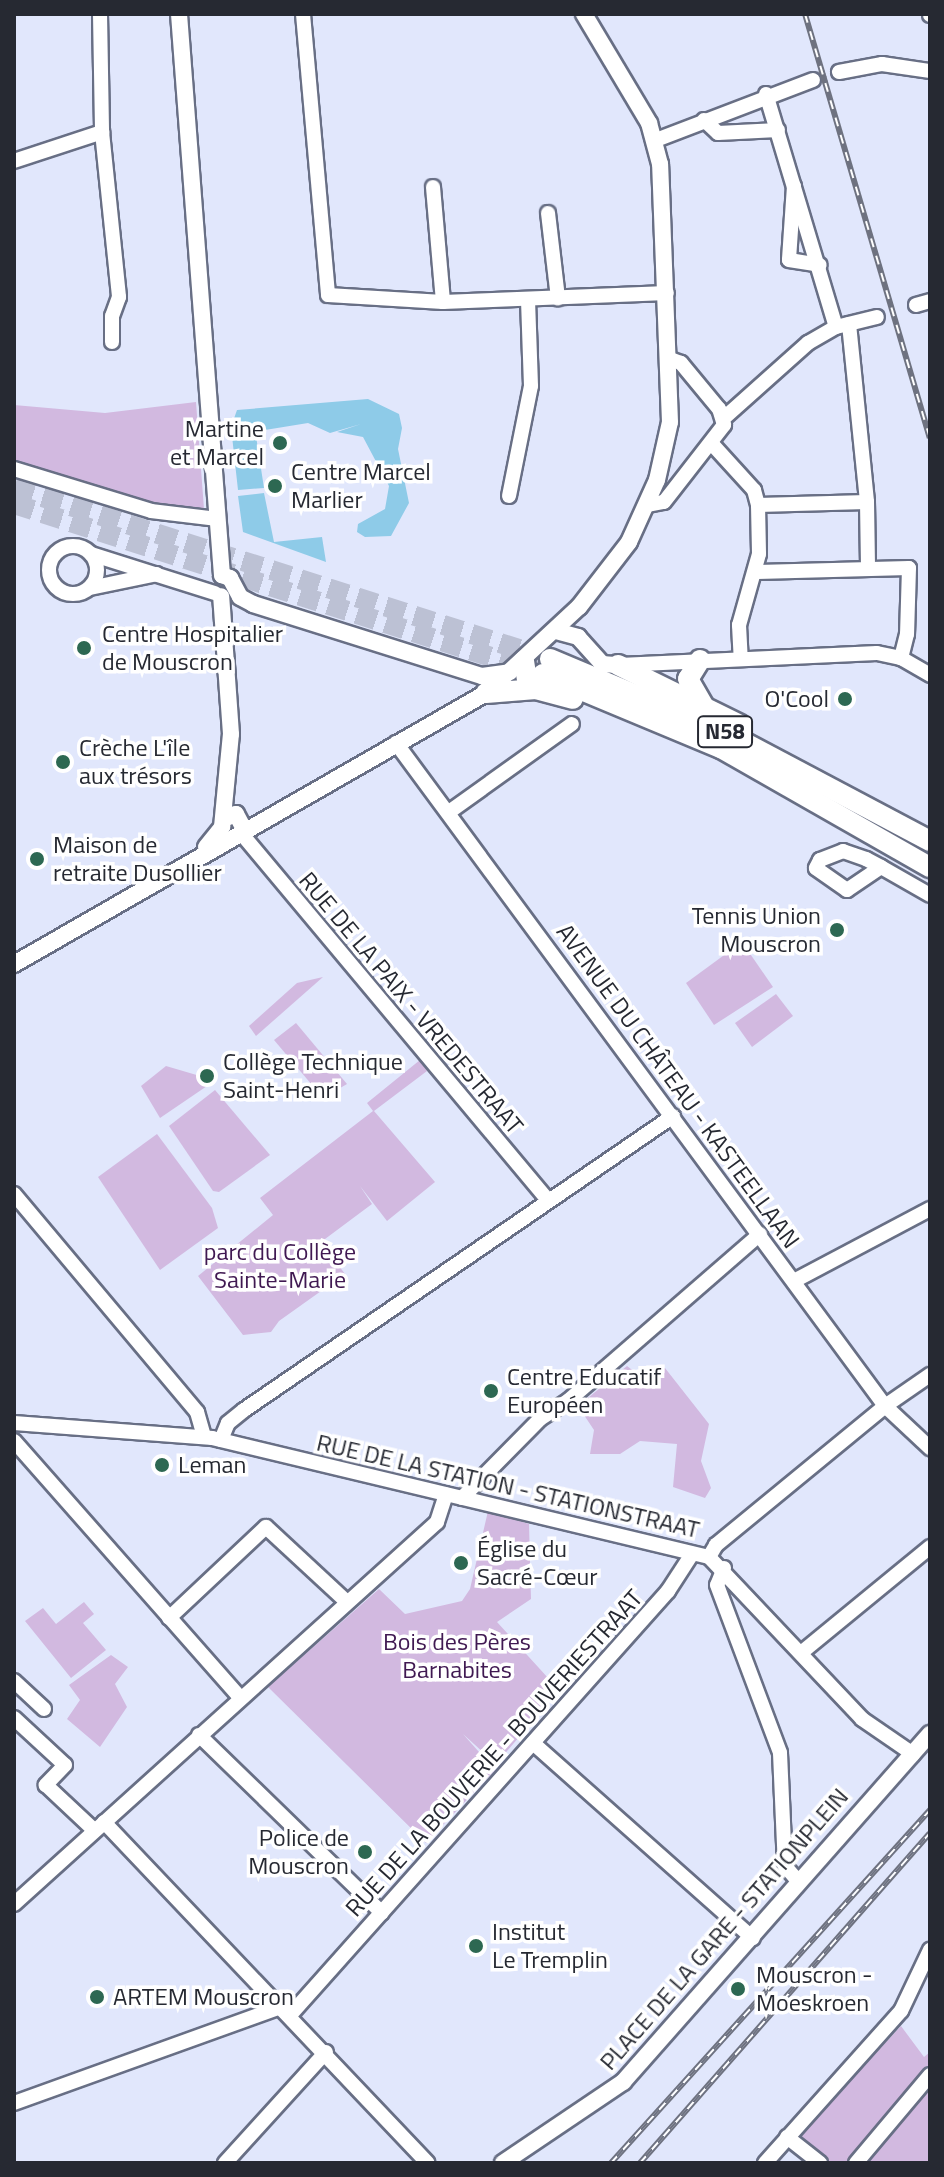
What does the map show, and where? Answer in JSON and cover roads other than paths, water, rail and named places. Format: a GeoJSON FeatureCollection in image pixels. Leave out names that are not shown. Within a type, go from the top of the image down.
{"type":"FeatureCollection","features":[{"type":"Feature","properties":{"kind":"highway"},"geometry":{"type":"LineString","coordinates":[[700,660],[693,665],[689,689],[713,712]]}},
{"type":"Feature","properties":{"kind":"highway"},"geometry":{"type":"LineString","coordinates":[[618,665],[779,744],[894,818]]}},
{"type":"Feature","properties":{"kind":"highway"},"geometry":{"type":"LineString","coordinates":[[518,666],[527,679],[543,674],[632,722],[813,805],[835,809],[930,867]]}},
{"type":"Feature","properties":{"kind":"highway"},"geometry":{"type":"LineString","coordinates":[[486,693],[543,674]]}},
{"type":"Feature","properties":{"kind":"highway","name":"N58"},"geometry":{"type":"LineString","coordinates":[[543,674],[728,734],[894,818],[930,841]]}},
{"type":"Feature","properties":{"kind":"main road"},"geometry":{"type":"LineString","coordinates":[[179,14],[226,632],[233,829]]}},
{"type":"Feature","properties":{"kind":"main road"},"geometry":{"type":"LineString","coordinates":[[14,964],[172,874],[233,829],[260,824],[486,693],[570,617],[622,551],[648,505],[669,433],[667,293],[656,140],[584,14]]}},
{"type":"Feature","properties":{"kind":"main road"},"geometry":{"type":"LineString","coordinates":[[221,587],[253,604],[460,670],[489,677],[518,666]]}},
{"type":"Feature","properties":{"kind":"main road"},"geometry":{"type":"LineString","coordinates":[[226,632],[234,612],[253,604]]}},
{"type":"Feature","properties":{"kind":"main road"},"geometry":{"type":"LineString","coordinates":[[570,617],[618,665]]}},
{"type":"Feature","properties":{"kind":"main road"},"geometry":{"type":"LineString","coordinates":[[556,631],[578,637],[602,664],[618,665]]}},
{"type":"Feature","properties":{"kind":"main road"},"geometry":{"type":"LineString","coordinates":[[453,711],[467,686],[460,670]]}},
{"type":"Feature","properties":{"kind":"main road","name":"PLACE DE LA GARE - STATIONPLEIN"},"geometry":{"type":"LineString","coordinates":[[503,2163],[601,2101],[753,1938],[909,1751],[930,1720]]}},
{"type":"Feature","properties":{"kind":"main road","name":"PLACE DE LA GARE - STATIONPLEIN"},"geometry":{"type":"LineString","coordinates":[[909,1751],[930,1734]]}},
{"type":"Feature","properties":{"kind":"street"},"geometry":{"type":"LineString","coordinates":[[100,14],[102,132],[119,297],[112,316],[112,342]]}},
{"type":"Feature","properties":{"kind":"street"},"geometry":{"type":"LineString","coordinates":[[303,14],[328,295],[443,302],[667,293]]}},
{"type":"Feature","properties":{"kind":"street"},"geometry":{"type":"LineString","coordinates":[[839,72],[882,64],[930,71]]}},
{"type":"Feature","properties":{"kind":"street"},"geometry":{"type":"LineString","coordinates":[[656,140],[766,94],[813,80]]}},
{"type":"Feature","properties":{"kind":"street"},"geometry":{"type":"LineString","coordinates":[[766,94],[842,325],[867,502],[868,569]]}},
{"type":"Feature","properties":{"kind":"street"},"geometry":{"type":"LineString","coordinates":[[704,120],[718,133],[778,130]]}},
{"type":"Feature","properties":{"kind":"street"},"geometry":{"type":"LineString","coordinates":[[14,161],[102,132]]}},
{"type":"Feature","properties":{"kind":"street"},"geometry":{"type":"LineString","coordinates":[[794,185],[789,198],[789,260],[820,265]]}},
{"type":"Feature","properties":{"kind":"street"},"geometry":{"type":"LineString","coordinates":[[433,187],[443,302]]}},
{"type":"Feature","properties":{"kind":"street"},"geometry":{"type":"LineString","coordinates":[[548,213],[558,298]]}},
{"type":"Feature","properties":{"kind":"street"},"geometry":{"type":"LineString","coordinates":[[509,496],[531,386],[528,300]]}},
{"type":"Feature","properties":{"kind":"street"},"geometry":{"type":"LineString","coordinates":[[648,505],[664,502],[713,445],[724,418],[771,372],[842,325],[877,317]]}},
{"type":"Feature","properties":{"kind":"street"},"geometry":{"type":"LineString","coordinates":[[670,359],[681,363],[724,418]]}},
{"type":"Feature","properties":{"kind":"street"},"geometry":{"type":"LineString","coordinates":[[713,445],[754,490],[758,505],[757,572],[749,582],[739,625],[741,658]]}},
{"type":"Feature","properties":{"kind":"street"},"geometry":{"type":"LineString","coordinates":[[14,469],[151,511],[218,519]]}},
{"type":"Feature","properties":{"kind":"street"},"geometry":{"type":"LineString","coordinates":[[758,505],[867,502]]}},
{"type":"Feature","properties":{"kind":"street"},"geometry":{"type":"LineString","coordinates":[[138,572],[75,595],[62,592],[49,570],[63,548],[77,546],[138,572],[158,574],[192,585],[221,587]]}},
{"type":"Feature","properties":{"kind":"street"},"geometry":{"type":"LineString","coordinates":[[90,588],[98,570],[91,554]]}},
{"type":"Feature","properties":{"kind":"street"},"geometry":{"type":"LineString","coordinates":[[757,572],[909,568],[901,658]]}},
{"type":"Feature","properties":{"kind":"street"},"geometry":{"type":"LineString","coordinates":[[618,665],[877,653],[901,658],[930,675]]}},
{"type":"Feature","properties":{"kind":"street"},"geometry":{"type":"LineString","coordinates":[[449,812],[572,724]]}},
{"type":"Feature","properties":{"kind":"street","name":"AVENUE DU CHÂTEAU - KASTEELLAAN"},"geometry":{"type":"LineString","coordinates":[[396,743],[885,1406],[930,1448]]}},
{"type":"Feature","properties":{"kind":"street","name":"RUE DE LA PAIX - VREDESTRAAT"},"geometry":{"type":"LineString","coordinates":[[233,829],[548,1200]]}},
{"type":"Feature","properties":{"kind":"street"},"geometry":{"type":"LineString","coordinates":[[881,867],[930,895]]}},
{"type":"Feature","properties":{"kind":"street"},"geometry":{"type":"LineString","coordinates":[[221,1440],[228,1423],[244,1410],[673,1116]]}},
{"type":"Feature","properties":{"kind":"street"},"geometry":{"type":"LineString","coordinates":[[14,1194],[193,1406],[204,1437]]}},
{"type":"Feature","properties":{"kind":"street"},"geometry":{"type":"LineString","coordinates":[[794,1281],[930,1209]]}},
{"type":"Feature","properties":{"kind":"street"},"geometry":{"type":"LineString","coordinates":[[462,1498],[540,1419],[569,1400],[760,1234]]}},
{"type":"Feature","properties":{"kind":"street"},"geometry":{"type":"LineString","coordinates":[[709,1557],[716,1545],[885,1406],[930,1375]]}},
{"type":"Feature","properties":{"kind":"street","name":"RUE DE LA STATION - STATIONSTRAAT"},"geometry":{"type":"LineString","coordinates":[[14,1423],[221,1440],[709,1557],[724,1568],[862,1719],[909,1751]]}},
{"type":"Feature","properties":{"kind":"street"},"geometry":{"type":"LineString","coordinates":[[14,1441],[240,1697]]}},
{"type":"Feature","properties":{"kind":"street"},"geometry":{"type":"LineString","coordinates":[[14,1904],[437,1522],[446,1494]]}},
{"type":"Feature","properties":{"kind":"street"},"geometry":{"type":"LineString","coordinates":[[169,1618],[266,1527],[346,1601]]}},
{"type":"Feature","properties":{"kind":"street"},"geometry":{"type":"LineString","coordinates":[[801,1653],[930,1547]]}},
{"type":"Feature","properties":{"kind":"street","name":"RUE DE LA BOUVERIE - BOUVERIESTRAAT"},"geometry":{"type":"LineString","coordinates":[[287,2010],[382,1913],[668,1591],[692,1554]]}},
{"type":"Feature","properties":{"kind":"street"},"geometry":{"type":"LineString","coordinates":[[724,1568],[717,1585],[780,1753],[785,1866],[798,1881]]}},
{"type":"Feature","properties":{"kind":"street"},"geometry":{"type":"LineString","coordinates":[[14,1681],[44,1709]]}},
{"type":"Feature","properties":{"kind":"street"},"geometry":{"type":"LineString","coordinates":[[32,1698],[14,1718],[65,1765],[46,1785],[99,1826],[287,2010],[428,2163]]}},
{"type":"Feature","properties":{"kind":"street"},"geometry":{"type":"LineString","coordinates":[[199,1735],[382,1913]]}},
{"type":"Feature","properties":{"kind":"street"},"geometry":{"type":"LineString","coordinates":[[533,1743],[753,1938]]}},
{"type":"Feature","properties":{"kind":"street"},"geometry":{"type":"LineString","coordinates":[[765,2163],[904,2008],[930,1950]]}},
{"type":"Feature","properties":{"kind":"street"},"geometry":{"type":"LineString","coordinates":[[14,2103],[287,2010]]}},
{"type":"Feature","properties":{"kind":"street"},"geometry":{"type":"LineString","coordinates":[[225,2163],[326,2052]]}},
{"type":"Feature","properties":{"kind":"street"},"geometry":{"type":"LineString","coordinates":[[856,2163],[930,2075]]}},
{"type":"Feature","properties":{"kind":"street"},"geometry":{"type":"LineString","coordinates":[[787,2137],[820,2163]]}},
{"type":"Feature","properties":{"kind":"water"},"geometry":{"type":"Polygon","coordinates":[[[368,399],[399,414],[402,428],[398,449],[409,503],[391,536],[365,537],[357,532],[358,524],[385,509],[389,486],[363,437],[337,432],[361,424],[330,433],[308,423],[265,430],[256,436],[264,488],[238,490],[231,427],[237,410],[368,399]]]}},
{"type":"Feature","properties":{"kind":"water"},"geometry":{"type":"Polygon","coordinates":[[[264,493],[274,542],[322,537],[326,562],[243,532],[238,496],[264,493]]]}},
{"type":"Feature","properties":{"kind":"tunnel"},"geometry":{"type":"LineString","coordinates":[[813,80],[839,72]]}},
{"type":"Feature","properties":{"kind":"tunnel"},"geometry":{"type":"LineString","coordinates":[[14,488],[550,659]]}},
{"type":"Feature","properties":{"kind":"tunnel"},"geometry":{"type":"LineString","coordinates":[[14,504],[532,670]]}},
{"type":"Feature","properties":{"kind":"railway"},"geometry":{"type":"LineString","coordinates":[[805,14],[930,438]]}},
{"type":"Feature","properties":{"kind":"railway"},"geometry":{"type":"LineString","coordinates":[[611,2163],[930,1810]]}},
{"type":"Feature","properties":{"kind":"railway"},"geometry":{"type":"LineString","coordinates":[[640,2163],[930,1833]]}},
{"type":"Feature","properties":{"kind":"place","name":"Martine et Marcel"},"geometry":{"type":"Point","coordinates":[280,443]}},
{"type":"Feature","properties":{"kind":"place","name":"Centre Marcel Marlier"},"geometry":{"type":"Point","coordinates":[275,486]}},
{"type":"Feature","properties":{"kind":"place","name":"Centre Hospitalier de Mouscron"},"geometry":{"type":"Point","coordinates":[84,648]}},
{"type":"Feature","properties":{"kind":"place","name":"O'Cool"},"geometry":{"type":"Point","coordinates":[845,699]}},
{"type":"Feature","properties":{"kind":"place","name":"Crèche L'île aux trésors"},"geometry":{"type":"Point","coordinates":[63,762]}},
{"type":"Feature","properties":{"kind":"place","name":"Maison de retraite Dusollier"},"geometry":{"type":"Point","coordinates":[37,859]}},
{"type":"Feature","properties":{"kind":"place","name":"Tennis Union Mouscron"},"geometry":{"type":"Point","coordinates":[837,930]}},
{"type":"Feature","properties":{"kind":"place","name":"Collège Technique Saint-Henri"},"geometry":{"type":"Point","coordinates":[207,1076]}},
{"type":"Feature","properties":{"kind":"place","name":"Centre Educatif Européen"},"geometry":{"type":"Point","coordinates":[491,1391]}},
{"type":"Feature","properties":{"kind":"place","name":"Leman"},"geometry":{"type":"Point","coordinates":[162,1465]}},
{"type":"Feature","properties":{"kind":"place","name":"Église du Sacré-Cœur"},"geometry":{"type":"Point","coordinates":[461,1563]}},
{"type":"Feature","properties":{"kind":"place","name":"Police de Mouscron"},"geometry":{"type":"Point","coordinates":[365,1852]}},
{"type":"Feature","properties":{"kind":"place","name":"Institut Le Tremplin"},"geometry":{"type":"Point","coordinates":[476,1946]}},
{"type":"Feature","properties":{"kind":"place","name":"Mouscron - Moeskroen"},"geometry":{"type":"Point","coordinates":[738,1989]}},
{"type":"Feature","properties":{"kind":"place","name":"ARTEM Mouscron"},"geometry":{"type":"Point","coordinates":[97,1997]}},
{"type":"Feature","properties":{"kind":"park label","name":"parc du Collège Sainte-Marie"},"geometry":{"type":"Point","coordinates":[280,1266]}},
{"type":"Feature","properties":{"kind":"park label","name":"Bois des Pères Barnabites"},"geometry":{"type":"Point","coordinates":[457,1656]}}]}
